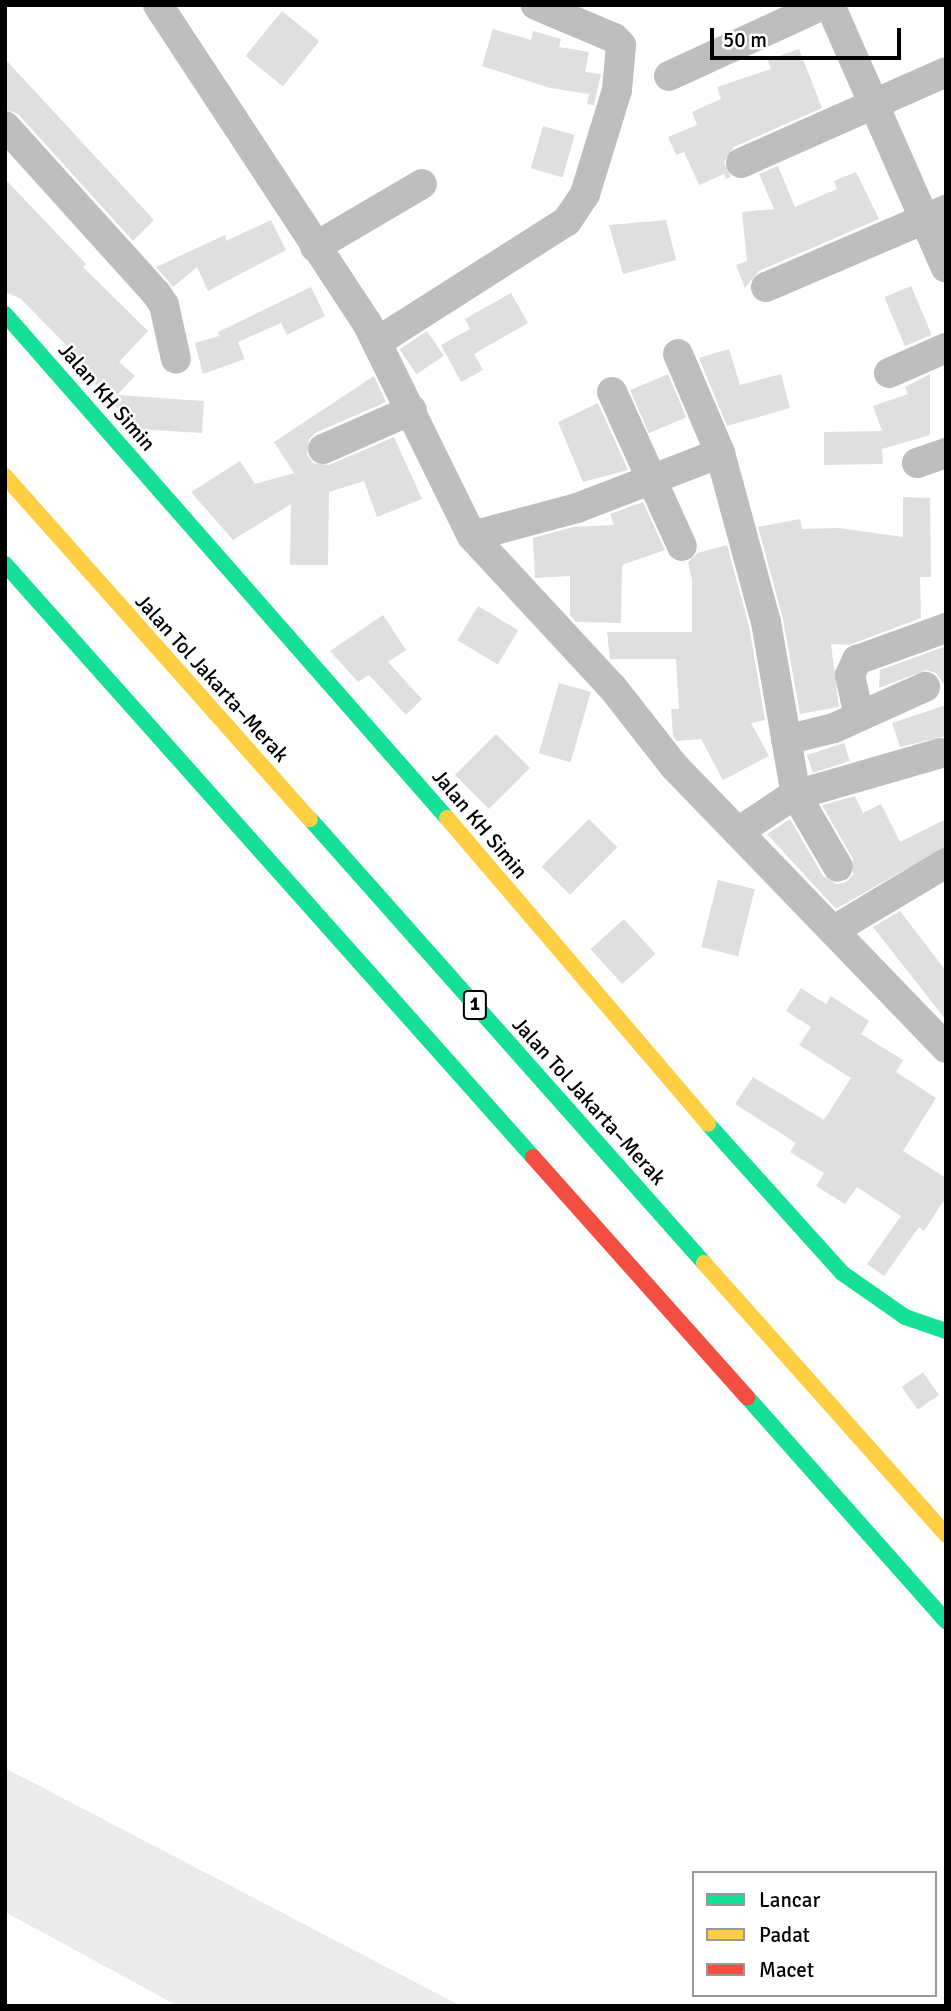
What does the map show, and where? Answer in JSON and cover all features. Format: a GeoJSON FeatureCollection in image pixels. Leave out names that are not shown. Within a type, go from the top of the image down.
{"type":"FeatureCollection","features":[{"type":"Feature","properties":{"kind":"main road","name":"Jalan KH Simin"},"geometry":{"type":"LineString","coordinates":[[5,314],[407,771],[789,1219],[842,1273],[878,1300],[905,1317],[946,1331]]}},
{"type":"Feature","properties":{"kind":"main road","name":"Jalan Tol Jakarta–Merak"},"geometry":{"type":"LineString","coordinates":[[5,476],[946,1535]]}},
{"type":"Feature","properties":{"kind":"main road"},"geometry":{"type":"LineString","coordinates":[[5,564],[946,1621]]}},
{"type":"Feature","properties":{"kind":"street"},"geometry":{"type":"LineString","coordinates":[[158,5],[377,342],[472,536],[613,688],[674,766],[946,1048]]}},
{"type":"Feature","properties":{"kind":"street"},"geometry":{"type":"LineString","coordinates":[[377,342],[567,221],[585,194],[617,90],[623,53],[614,38],[536,5]]}},
{"type":"Feature","properties":{"kind":"street"},"geometry":{"type":"LineString","coordinates":[[669,76],[823,5]]}},
{"type":"Feature","properties":{"kind":"street"},"geometry":{"type":"LineString","coordinates":[[830,5],[872,106],[935,214],[946,268]]}},
{"type":"Feature","properties":{"kind":"street"},"geometry":{"type":"LineString","coordinates":[[741,163],[946,72]]}},
{"type":"Feature","properties":{"kind":"street"},"geometry":{"type":"LineString","coordinates":[[5,126],[156,293],[164,305],[176,359]]}},
{"type":"Feature","properties":{"kind":"street"},"geometry":{"type":"LineString","coordinates":[[315,247],[422,184]]}},
{"type":"Feature","properties":{"kind":"street"},"geometry":{"type":"LineString","coordinates":[[766,287],[935,214]]}},
{"type":"Feature","properties":{"kind":"street"},"geometry":{"type":"LineString","coordinates":[[889,373],[946,348]]}},
{"type":"Feature","properties":{"kind":"street"},"geometry":{"type":"LineString","coordinates":[[678,354],[720,453],[766,622],[796,795],[838,867]]}},
{"type":"Feature","properties":{"kind":"street"},"geometry":{"type":"LineString","coordinates":[[612,392],[682,546]]}},
{"type":"Feature","properties":{"kind":"street"},"geometry":{"type":"LineString","coordinates":[[323,449],[412,410]]}},
{"type":"Feature","properties":{"kind":"street"},"geometry":{"type":"LineString","coordinates":[[472,536],[577,508],[720,453]]}},
{"type":"Feature","properties":{"kind":"street"},"geometry":{"type":"LineString","coordinates":[[918,463],[946,453]]}},
{"type":"Feature","properties":{"kind":"street"},"geometry":{"type":"LineString","coordinates":[[859,716],[850,675],[857,660],[946,628]]}},
{"type":"Feature","properties":{"kind":"street"},"geometry":{"type":"LineString","coordinates":[[786,740],[834,728],[925,687]]}},
{"type":"Feature","properties":{"kind":"street"},"geometry":{"type":"LineString","coordinates":[[737,832],[796,795],[941,753]]}},
{"type":"Feature","properties":{"kind":"street"},"geometry":{"type":"LineString","coordinates":[[834,930],[946,863]]}},
{"type":"Feature","properties":{"kind":"shaded area"},"geometry":{"type":"Polygon","coordinates":[[[5,1768],[461,2006],[178,2006],[5,1912],[5,1768]]]}},
{"type":"Feature","properties":{"kind":"building"},"geometry":{"type":"Polygon","coordinates":[[[282,11],[319,41],[283,86],[245,56],[282,11]]]}},
{"type":"Feature","properties":{"kind":"building"},"geometry":{"type":"Polygon","coordinates":[[[493,29],[531,40],[533,31],[561,39],[559,47],[589,52],[585,72],[601,74],[594,105],[587,104],[589,94],[550,88],[482,66],[493,29]]]}},
{"type":"Feature","properties":{"kind":"building"},"geometry":{"type":"Polygon","coordinates":[[[799,49],[822,108],[734,147],[724,162],[731,177],[726,179],[724,174],[699,185],[684,152],[676,155],[668,137],[697,125],[692,112],[721,99],[717,87],[771,69],[768,60],[799,49]]]}},
{"type":"Feature","properties":{"kind":"building"},"geometry":{"type":"Polygon","coordinates":[[[5,59],[154,220],[133,241],[18,114],[5,109],[5,59]]]}},
{"type":"Feature","properties":{"kind":"building"},"geometry":{"type":"Polygon","coordinates":[[[543,126],[575,135],[563,177],[531,168],[543,126]]]}},
{"type":"Feature","properties":{"kind":"building"},"geometry":{"type":"Polygon","coordinates":[[[778,166],[795,207],[837,189],[834,181],[856,172],[879,219],[759,271],[745,288],[736,265],[747,261],[742,212],[774,209],[759,174],[778,166]]]}},
{"type":"Feature","properties":{"kind":"building"},"geometry":{"type":"Polygon","coordinates":[[[5,179],[86,264],[83,267],[148,331],[119,362],[135,376],[117,395],[204,401],[202,433],[136,429],[67,352],[70,349],[21,299],[5,292],[5,179]]]}},
{"type":"Feature","properties":{"kind":"building"},"geometry":{"type":"Polygon","coordinates":[[[271,220],[286,250],[208,291],[197,267],[173,287],[156,267],[225,235],[226,241],[271,220]]]}},
{"type":"Feature","properties":{"kind":"building"},"geometry":{"type":"Polygon","coordinates":[[[666,220],[676,260],[623,274],[609,225],[666,220]]]}},
{"type":"Feature","properties":{"kind":"building"},"geometry":{"type":"Polygon","coordinates":[[[911,286],[932,335],[905,346],[884,297],[911,286]]]}},
{"type":"Feature","properties":{"kind":"building"},"geometry":{"type":"Polygon","coordinates":[[[311,287],[325,316],[287,335],[281,323],[238,342],[245,359],[203,374],[195,343],[219,336],[218,332],[311,287]]]}},
{"type":"Feature","properties":{"kind":"building"},"geometry":{"type":"Polygon","coordinates":[[[511,293],[528,323],[474,354],[483,370],[461,382],[441,345],[470,329],[465,319],[511,293]]]}},
{"type":"Feature","properties":{"kind":"building"},"geometry":{"type":"Polygon","coordinates":[[[427,331],[444,356],[416,374],[400,349],[427,331]]]}},
{"type":"Feature","properties":{"kind":"building"},"geometry":{"type":"Polygon","coordinates":[[[729,349],[740,385],[781,374],[790,408],[727,426],[699,358],[729,349]]]}},
{"type":"Feature","properties":{"kind":"building"},"geometry":{"type":"Polygon","coordinates":[[[668,374],[686,417],[649,433],[630,390],[668,374]]]}},
{"type":"Feature","properties":{"kind":"building"},"geometry":{"type":"Polygon","coordinates":[[[930,374],[930,435],[882,449],[883,464],[824,465],[824,432],[882,431],[873,406],[908,394],[905,387],[930,374]]]}},
{"type":"Feature","properties":{"kind":"building"},"geometry":{"type":"Polygon","coordinates":[[[374,376],[386,402],[315,433],[309,439],[307,455],[313,463],[329,465],[394,437],[422,499],[377,517],[364,481],[329,492],[328,565],[290,565],[291,504],[233,540],[191,492],[240,461],[255,484],[294,473],[274,442],[374,376]]]}},
{"type":"Feature","properties":{"kind":"building"},"geometry":{"type":"Polygon","coordinates":[[[598,403],[628,470],[583,482],[558,422],[598,403]]]}},
{"type":"Feature","properties":{"kind":"building"},"geometry":{"type":"Polygon","coordinates":[[[903,497],[930,498],[931,577],[920,577],[921,618],[849,645],[831,644],[839,707],[800,714],[783,619],[758,527],[800,519],[802,529],[839,528],[903,537],[903,497]]]}},
{"type":"Feature","properties":{"kind":"building"},"geometry":{"type":"Polygon","coordinates":[[[643,502],[665,550],[622,565],[621,623],[576,622],[570,615],[570,576],[535,578],[533,538],[573,527],[614,525],[610,514],[643,502]]]}},
{"type":"Feature","properties":{"kind":"building"},"geometry":{"type":"Polygon","coordinates":[[[727,545],[749,626],[765,720],[751,723],[769,756],[723,780],[701,739],[677,741],[673,736],[671,709],[679,709],[676,659],[610,659],[607,632],[692,632],[692,580],[688,562],[698,553],[727,545]]]}},
{"type":"Feature","properties":{"kind":"building"},"geometry":{"type":"Polygon","coordinates":[[[478,606],[518,630],[498,664],[457,640],[478,606]]]}},
{"type":"Feature","properties":{"kind":"building"},"geometry":{"type":"Polygon","coordinates":[[[383,615],[406,650],[388,662],[422,699],[406,715],[369,675],[358,682],[330,651],[383,615]]]}},
{"type":"Feature","properties":{"kind":"building"},"geometry":{"type":"Polygon","coordinates":[[[944,647],[946,687],[936,673],[926,670],[879,688],[880,670],[944,647]]]}},
{"type":"Feature","properties":{"kind":"building"},"geometry":{"type":"Polygon","coordinates":[[[559,683],[591,692],[571,762],[539,753],[559,683]]]}},
{"type":"Feature","properties":{"kind":"building"},"geometry":{"type":"Polygon","coordinates":[[[946,705],[946,736],[900,747],[892,723],[946,705]]]}},
{"type":"Feature","properties":{"kind":"building"},"geometry":{"type":"Polygon","coordinates":[[[496,734],[530,768],[489,809],[455,775],[496,734]]]}},
{"type":"Feature","properties":{"kind":"building"},"geometry":{"type":"Polygon","coordinates":[[[844,743],[850,761],[813,773],[807,755],[844,743]]]}},
{"type":"Feature","properties":{"kind":"building"},"geometry":{"type":"Polygon","coordinates":[[[855,796],[863,813],[881,804],[900,842],[946,819],[946,846],[836,909],[767,834],[790,819],[823,876],[837,884],[846,882],[853,875],[853,859],[822,805],[855,796]]]}},
{"type":"Feature","properties":{"kind":"building"},"geometry":{"type":"Polygon","coordinates":[[[589,819],[617,847],[570,895],[542,866],[589,819]]]}},
{"type":"Feature","properties":{"kind":"building"},"geometry":{"type":"Polygon","coordinates":[[[718,880],[755,889],[738,956],[701,947],[718,880]]]}},
{"type":"Feature","properties":{"kind":"building"},"geometry":{"type":"Polygon","coordinates":[[[900,911],[946,971],[946,1020],[873,927],[900,911]]]}},
{"type":"Feature","properties":{"kind":"building"},"geometry":{"type":"Polygon","coordinates":[[[624,919],[655,954],[622,984],[591,949],[624,919]]]}},
{"type":"Feature","properties":{"kind":"building"},"geometry":{"type":"Polygon","coordinates":[[[801,988],[826,1004],[831,996],[869,1021],[861,1034],[903,1060],[896,1072],[936,1098],[903,1151],[946,1178],[946,1197],[924,1231],[919,1227],[884,1276],[867,1264],[901,1216],[857,1187],[845,1204],[816,1186],[824,1173],[790,1152],[796,1143],[735,1104],[753,1077],[824,1120],[851,1078],[799,1045],[811,1027],[786,1011],[801,988]]]}},
{"type":"Feature","properties":{"kind":"building"},"geometry":{"type":"Polygon","coordinates":[[[923,1372],[939,1395],[918,1410],[902,1387],[923,1372]]]}},
{"type":"Feature","properties":{"kind":"traffic: fast"},"geometry":{"type":"LineString","coordinates":[[5,314],[447,818]]}},
{"type":"Feature","properties":{"kind":"traffic: fast"},"geometry":{"type":"LineString","coordinates":[[5,564],[533,1157]]}},
{"type":"Feature","properties":{"kind":"traffic: fast"},"geometry":{"type":"LineString","coordinates":[[310,819],[704,1263]]}},
{"type":"Feature","properties":{"kind":"traffic: fast"},"geometry":{"type":"LineString","coordinates":[[708,1124],[842,1273],[905,1317],[946,1331]]}},
{"type":"Feature","properties":{"kind":"traffic: fast"},"geometry":{"type":"LineString","coordinates":[[747,1397],[946,1621]]}},
{"type":"Feature","properties":{"kind":"traffic: slow"},"geometry":{"type":"LineString","coordinates":[[5,476],[310,819]]}},
{"type":"Feature","properties":{"kind":"traffic: slow"},"geometry":{"type":"LineString","coordinates":[[447,818],[708,1124]]}},
{"type":"Feature","properties":{"kind":"traffic: slow"},"geometry":{"type":"LineString","coordinates":[[704,1263],[946,1535]]}},
{"type":"Feature","properties":{"kind":"traffic: jam"},"geometry":{"type":"LineString","coordinates":[[533,1157],[747,1397]]}}]}
